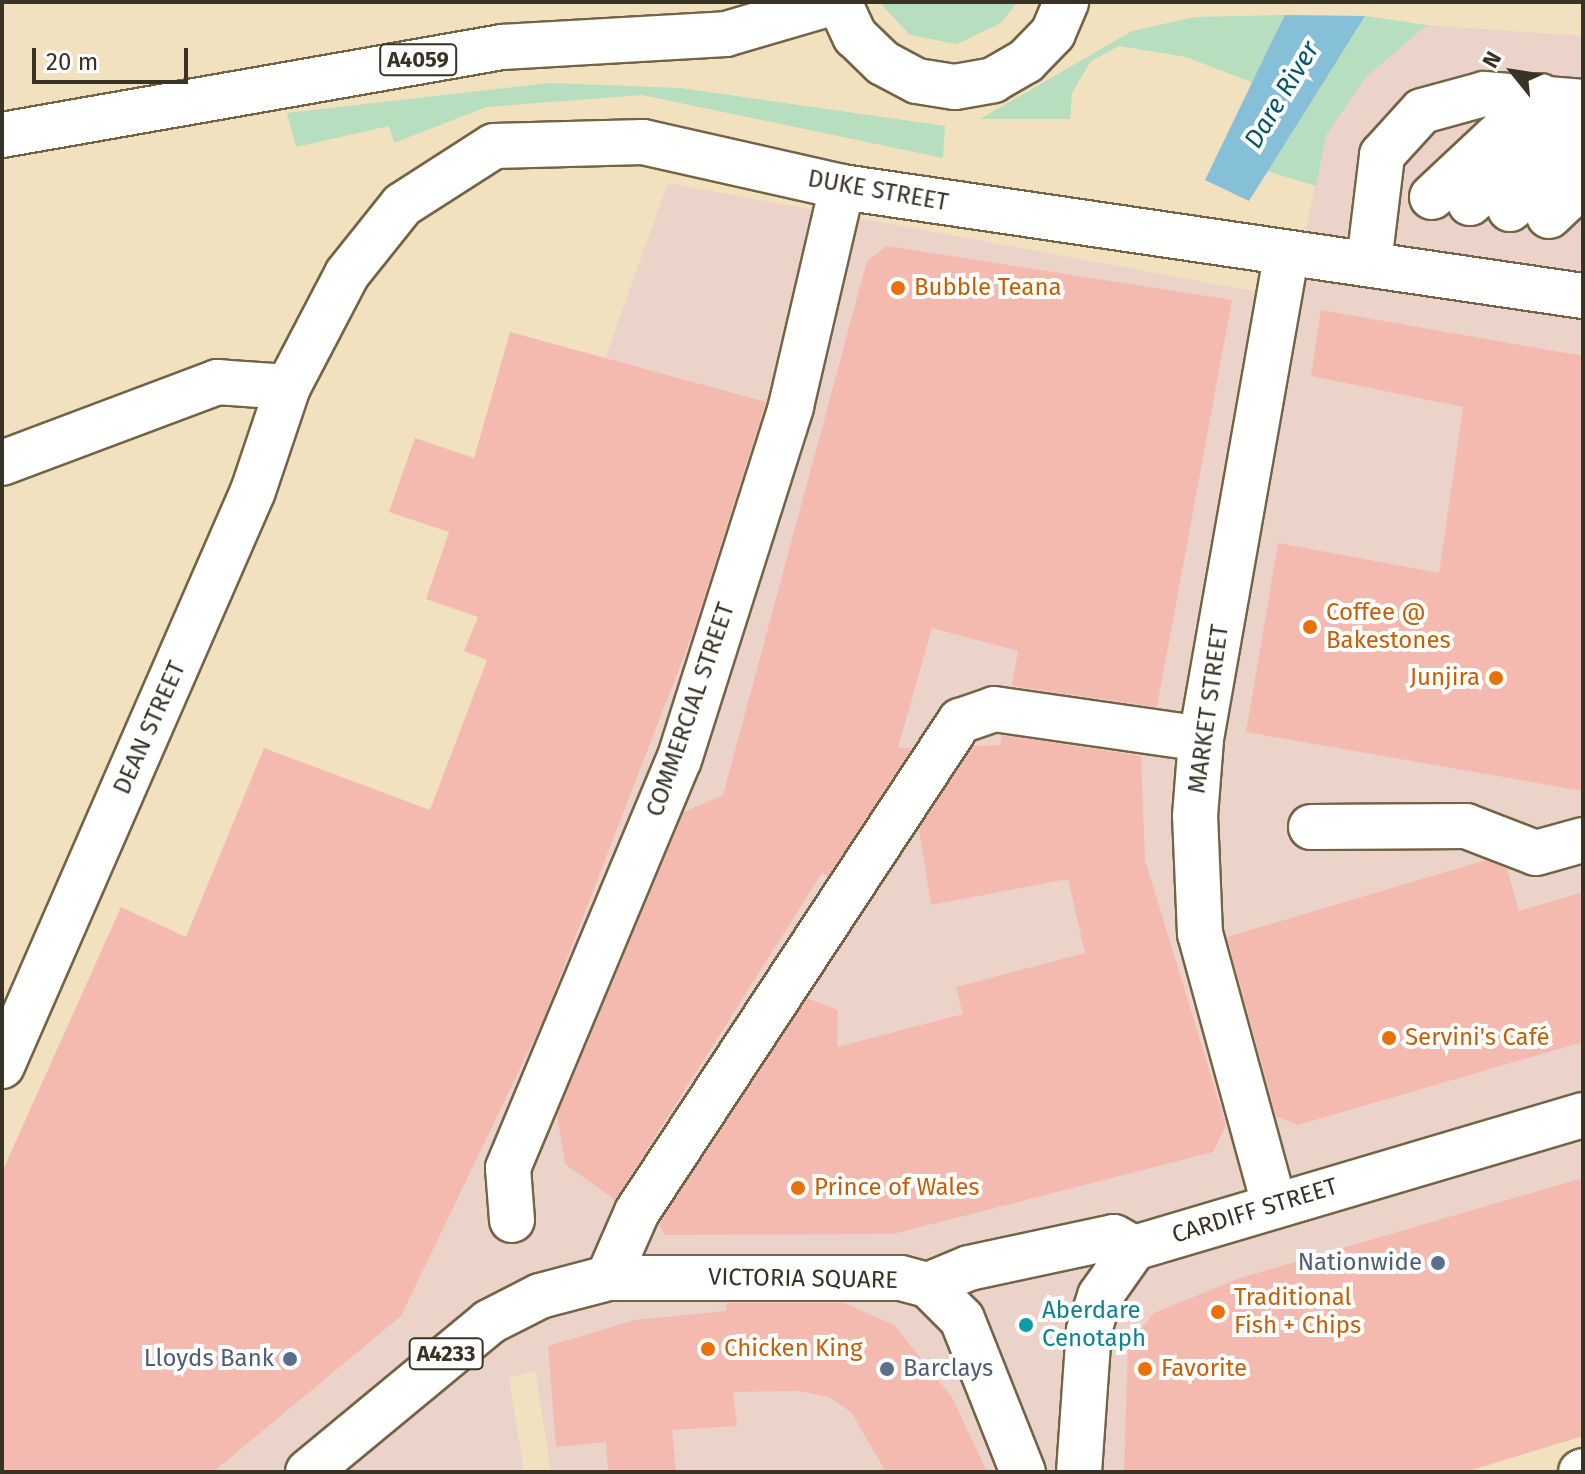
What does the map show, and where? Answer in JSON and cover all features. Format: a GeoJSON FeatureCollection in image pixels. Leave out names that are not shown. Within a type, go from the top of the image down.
{"type":"FeatureCollection","features":[{"type":"Feature","properties":{"kind":"street"},"geometry":{"type":"LineString","coordinates":[[837,2],[855,36],[883,63],[917,81],[955,87],[993,80],[1026,61],[1053,33],[1066,2]]}},
{"type":"Feature","properties":{"kind":"street","name":"A4059"},"geometry":{"type":"LineString","coordinates":[[2,135],[502,47],[726,34],[837,2]]}},
{"type":"Feature","properties":{"kind":"street"},"geometry":{"type":"LineString","coordinates":[[1369,263],[1382,155],[1422,111],[1484,94],[1572,110]]}},
{"type":"Feature","properties":{"kind":"street"},"geometry":{"type":"LineString","coordinates":[[1490,206],[1572,110]]}},
{"type":"Feature","properties":{"kind":"street"},"geometry":{"type":"LineString","coordinates":[[1490,206],[1572,110]]}},
{"type":"Feature","properties":{"kind":"street","name":"DUKE STREET"},"geometry":{"type":"LineString","coordinates":[[288,387],[347,274],[402,205],[494,146],[643,142],[842,187],[1286,258],[1369,263],[1583,296]]}},
{"type":"Feature","properties":{"kind":"street"},"geometry":{"type":"LineString","coordinates":[[1490,206],[1583,184]]}},
{"type":"Feature","properties":{"kind":"street","name":"COMMERCIAL STREET"},"geometry":{"type":"LineString","coordinates":[[512,1220],[508,1168],[679,760],[791,406],[842,187]]}},
{"type":"Feature","properties":{"kind":"street","name":"MARKET STREET"},"geometry":{"type":"LineString","coordinates":[[1274,1204],[1200,934],[1195,816],[1201,739],[1286,258]]}},
{"type":"Feature","properties":{"kind":"street"},"geometry":{"type":"LineString","coordinates":[[2,463],[217,382],[288,387]]}},
{"type":"Feature","properties":{"kind":"street","name":"DEAN STREET"},"geometry":{"type":"LineString","coordinates":[[2,1066],[253,491],[288,387]]}},
{"type":"Feature","properties":{"kind":"street"},"geometry":{"type":"LineString","coordinates":[[608,1278],[637,1212],[960,721],[974,711],[1201,739]]}},
{"type":"Feature","properties":{"kind":"street"},"geometry":{"type":"LineString","coordinates":[[1311,827],[1466,826],[1536,853],[1583,840]]}},
{"type":"Feature","properties":{"kind":"street","name":"CARDIFF STREET"},"geometry":{"type":"LineString","coordinates":[[928,1285],[969,1268],[1114,1237],[1134,1248],[1274,1204],[1583,1115]]}},
{"type":"Feature","properties":{"kind":"street"},"geometry":{"type":"LineString","coordinates":[[1079,1472],[1089,1330],[1100,1296],[1134,1248]]}},
{"type":"Feature","properties":{"kind":"street","name":"VICTORIA SQUARE"},"geometry":{"type":"LineString","coordinates":[[608,1278],[901,1278],[928,1285],[962,1319],[1023,1472]]}},
{"type":"Feature","properties":{"kind":"street","name":"A4233"},"geometry":{"type":"LineString","coordinates":[[308,1472],[489,1322],[540,1296],[608,1278]]}},
{"type":"Feature","properties":{"kind":"shaded area"},"geometry":{"type":"Polygon","coordinates":[[[1427,25],[1583,36],[1583,1436],[1465,1472],[551,1472],[535,1370],[509,1378],[524,1472],[2,1472],[2,1314],[330,1123],[668,183],[1291,298],[1326,135],[1366,77],[1427,25]]]}},
{"type":"Feature","properties":{"kind":"green space"},"geometry":{"type":"Polygon","coordinates":[[[879,2],[1017,2],[1001,23],[957,44],[910,35],[879,2]]]}},
{"type":"Feature","properties":{"kind":"green space"},"geometry":{"type":"Polygon","coordinates":[[[1284,15],[1256,84],[1186,57],[1119,46],[1091,61],[1072,93],[1070,119],[980,119],[1132,31],[1195,17],[1284,15]]]}},
{"type":"Feature","properties":{"kind":"green space"},"geometry":{"type":"Polygon","coordinates":[[[1366,16],[1427,25],[1366,77],[1326,135],[1316,186],[1267,171],[1366,16]]]}},
{"type":"Feature","properties":{"kind":"green space"},"geometry":{"type":"Polygon","coordinates":[[[550,83],[681,88],[945,126],[943,158],[642,95],[486,107],[394,143],[389,126],[296,147],[287,113],[550,83]]]}},
{"type":"Feature","properties":{"kind":"water","name":"Dare River"},"geometry":{"type":"Polygon","coordinates":[[[1291,2],[1374,2],[1249,201],[1205,180],[1291,2]]]}},
{"type":"Feature","properties":{"kind":"pier"},"geometry":{"type":"Polygon","coordinates":[[[1291,2],[1374,2],[1366,16],[1284,15],[1291,2]]]}},
{"type":"Feature","properties":{"kind":"building"},"geometry":{"type":"Polygon","coordinates":[[[887,246],[1232,300],[1157,707],[1012,686],[1018,651],[932,628],[898,748],[912,748],[828,876],[822,873],[615,1200],[565,1164],[557,1115],[684,812],[723,795],[867,261],[887,246]]]}},
{"type":"Feature","properties":{"kind":"building"},"geometry":{"type":"Polygon","coordinates":[[[1321,310],[1583,356],[1583,791],[1246,732],[1278,543],[1439,573],[1463,407],[1311,376],[1321,310]]]}},
{"type":"Feature","properties":{"kind":"building"},"geometry":{"type":"Polygon","coordinates":[[[510,332],[766,402],[692,635],[542,1023],[401,1316],[213,1472],[2,1472],[2,1172],[121,907],[186,937],[264,748],[430,810],[487,660],[464,651],[478,617],[426,599],[449,532],[389,512],[415,438],[474,458],[510,332]]]}},
{"type":"Feature","properties":{"kind":"building"},"geometry":{"type":"Polygon","coordinates":[[[1002,735],[1141,756],[1145,860],[1226,1125],[1213,1152],[893,1234],[664,1235],[659,1224],[807,998],[838,1010],[837,1047],[963,1014],[956,987],[1085,953],[1068,879],[931,905],[919,829],[973,746],[1000,745],[1002,735]]]}},
{"type":"Feature","properties":{"kind":"building"},"geometry":{"type":"Polygon","coordinates":[[[1486,860],[1507,869],[1519,911],[1583,892],[1583,1042],[1298,1125],[1276,1116],[1227,937],[1486,860]]]}},
{"type":"Feature","properties":{"kind":"building"},"geometry":{"type":"Polygon","coordinates":[[[1583,1178],[1583,1436],[1465,1472],[1124,1472],[1128,1346],[1154,1313],[1240,1278],[1583,1178]]]}},
{"type":"Feature","properties":{"kind":"building"},"geometry":{"type":"Polygon","coordinates":[[[726,1303],[844,1303],[894,1325],[952,1397],[987,1472],[886,1472],[851,1412],[829,1397],[799,1391],[733,1392],[737,1426],[672,1430],[676,1472],[608,1472],[606,1442],[556,1447],[548,1346],[635,1320],[726,1311],[726,1303]]]}},
{"type":"Feature","properties":{"kind":"place","name":"Bubble Teana"},"geometry":{"type":"Point","coordinates":[898,288]}},
{"type":"Feature","properties":{"kind":"place","name":"Coffee @ Bakestones"},"geometry":{"type":"Point","coordinates":[1310,627]}},
{"type":"Feature","properties":{"kind":"place","name":"Junjira"},"geometry":{"type":"Point","coordinates":[1496,678]}},
{"type":"Feature","properties":{"kind":"place","name":"Servini's Café"},"geometry":{"type":"Point","coordinates":[1389,1038]}},
{"type":"Feature","properties":{"kind":"place","name":"Prince of Wales"},"geometry":{"type":"Point","coordinates":[798,1188]}},
{"type":"Feature","properties":{"kind":"place","name":"Nationwide"},"geometry":{"type":"Point","coordinates":[1438,1263]}},
{"type":"Feature","properties":{"kind":"place","name":"Traditional Fish + Chips"},"geometry":{"type":"Point","coordinates":[1218,1312]}},
{"type":"Feature","properties":{"kind":"place","name":"Aberdare Cenotaph"},"geometry":{"type":"Point","coordinates":[1026,1325]}},
{"type":"Feature","properties":{"kind":"place","name":"Chicken King"},"geometry":{"type":"Point","coordinates":[708,1349]}},
{"type":"Feature","properties":{"kind":"place","name":"Lloyds Bank"},"geometry":{"type":"Point","coordinates":[290,1359]}},
{"type":"Feature","properties":{"kind":"place","name":"Barclays"},"geometry":{"type":"Point","coordinates":[887,1369]}},
{"type":"Feature","properties":{"kind":"place","name":"Favorite"},"geometry":{"type":"Point","coordinates":[1145,1369]}}]}
